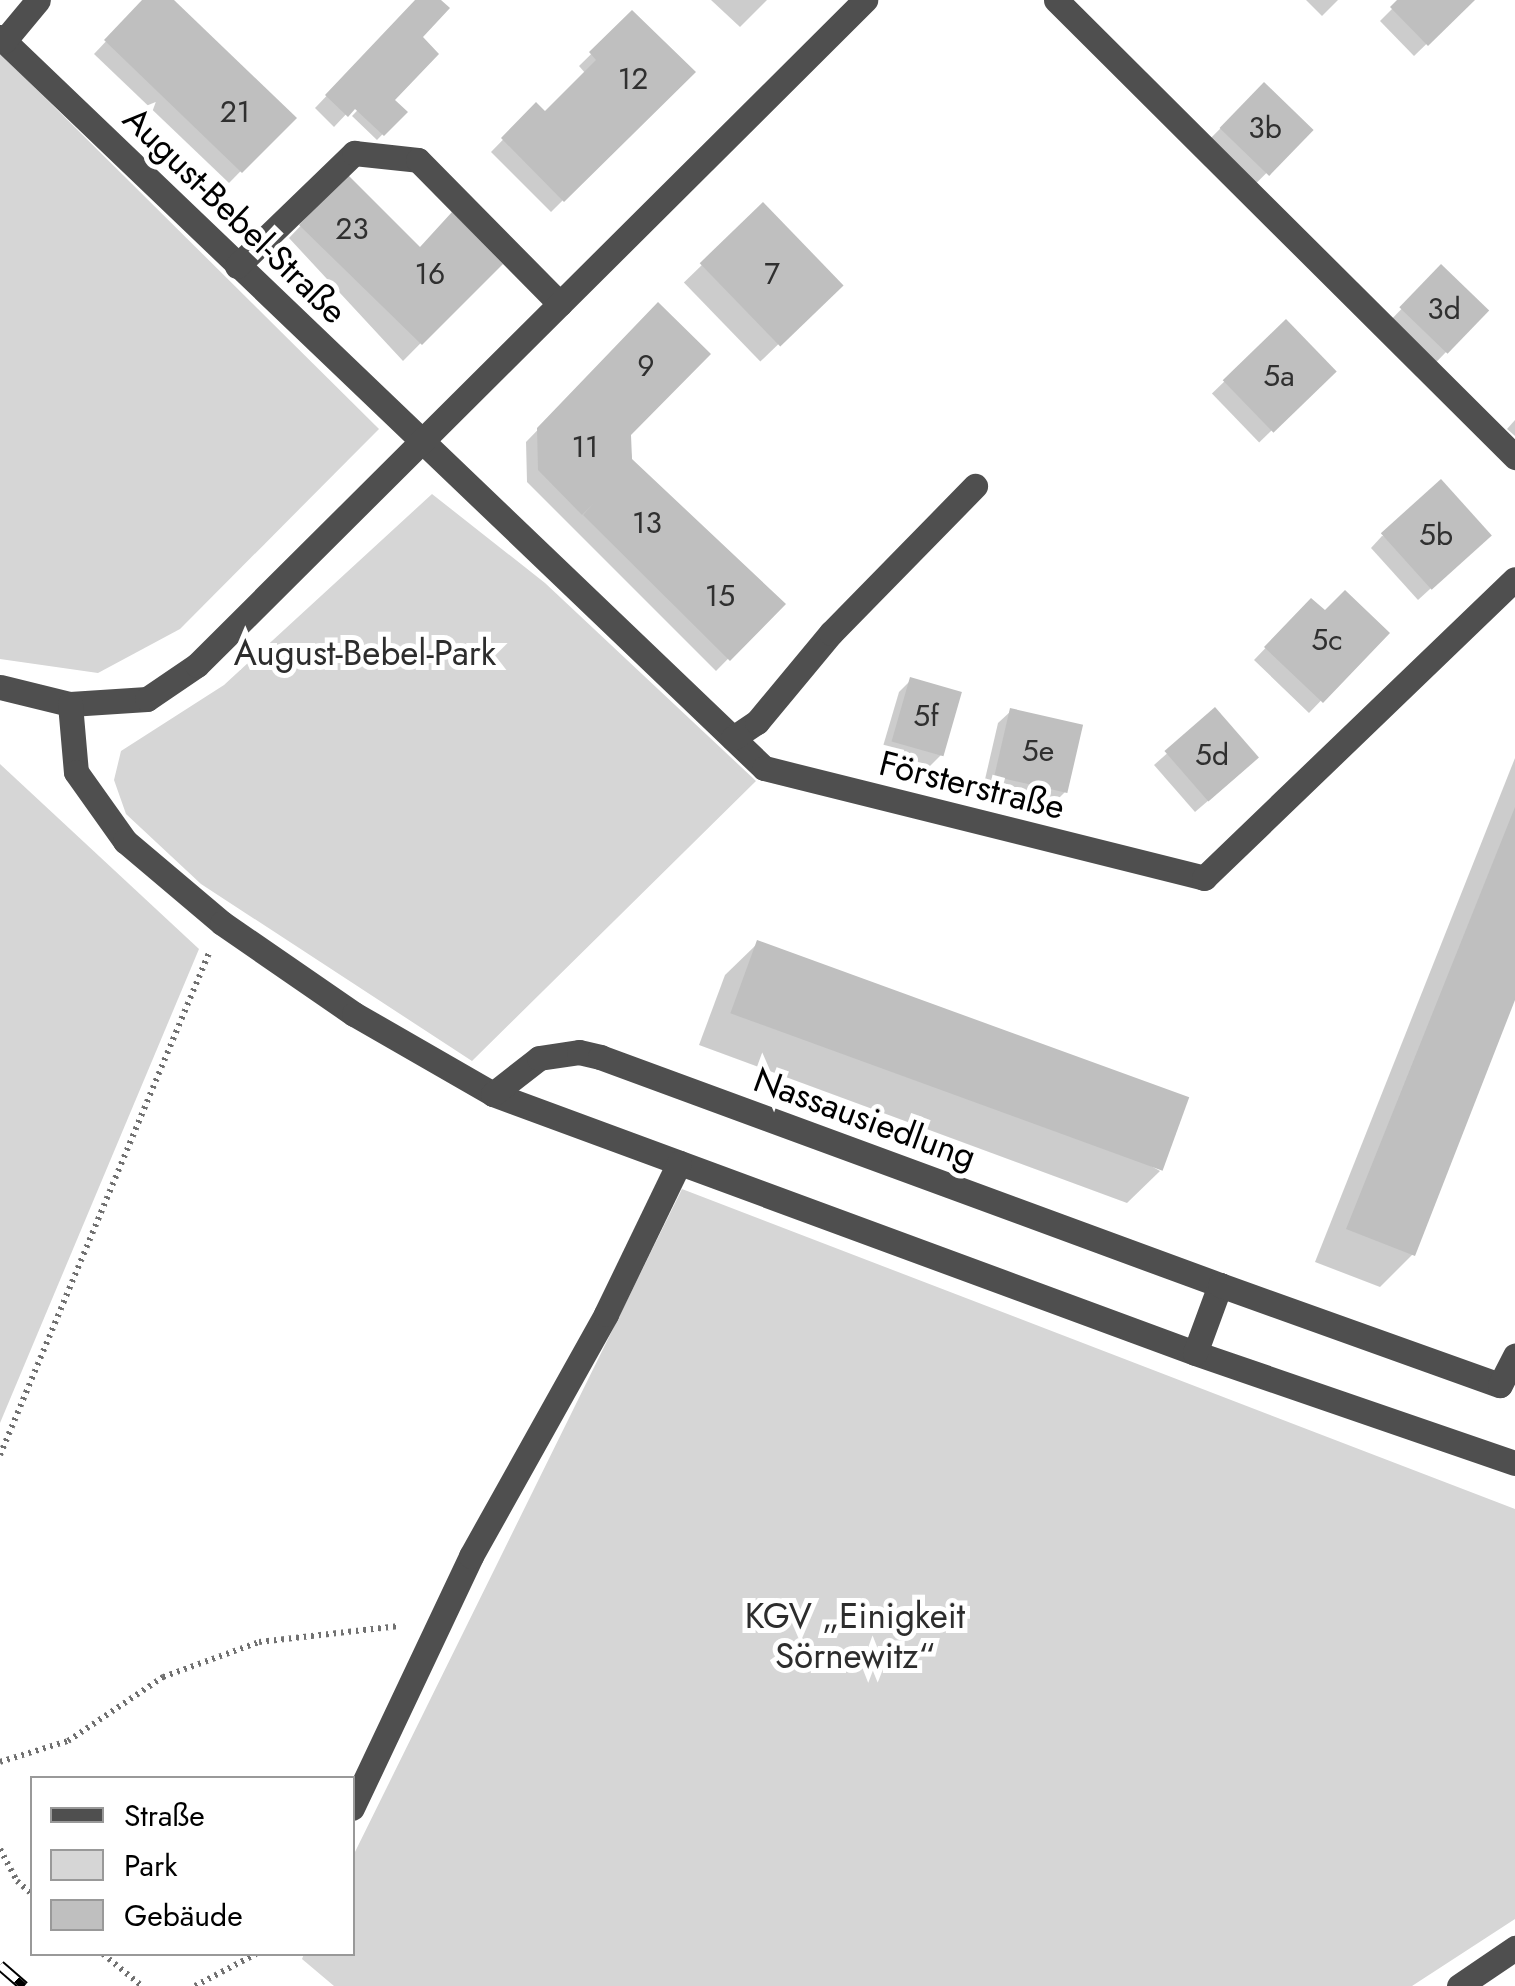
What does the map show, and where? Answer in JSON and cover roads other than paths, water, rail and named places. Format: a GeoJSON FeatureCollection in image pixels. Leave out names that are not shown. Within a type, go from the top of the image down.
{"type":"FeatureCollection","features":[{"type":"Feature","properties":{"kind":"street"},"geometry":{"type":"LineString","coordinates":[[2,39],[38,0]]}},
{"type":"Feature","properties":{"kind":"street"},"geometry":{"type":"LineString","coordinates":[[0,687],[70,704],[147,699],[197,665],[865,0]]}},
{"type":"Feature","properties":{"kind":"street"},"geometry":{"type":"LineString","coordinates":[[1056,0],[1515,457]]}},
{"type":"Feature","properties":{"kind":"street","name":"August-Bebel-Straße"},"geometry":{"type":"LineString","coordinates":[[2,39],[421,443]]}},
{"type":"Feature","properties":{"kind":"street"},"geometry":{"type":"LineString","coordinates":[[237,266],[354,152],[418,160],[560,304]]}},
{"type":"Feature","properties":{"kind":"street","name":"Försterstraße"},"geometry":{"type":"LineString","coordinates":[[421,443],[764,768],[1204,878],[1515,578]]}},
{"type":"Feature","properties":{"kind":"street"},"geometry":{"type":"LineString","coordinates":[[733,738],[757,722],[831,633],[975,486]]}},
{"type":"Feature","properties":{"kind":"street"},"geometry":{"type":"LineString","coordinates":[[70,704],[76,772],[125,841],[222,923],[354,1014],[492,1094],[1194,1353],[1515,1463]]}},
{"type":"Feature","properties":{"kind":"street","name":"Nassausiedlung"},"geometry":{"type":"LineString","coordinates":[[492,1094],[539,1058],[580,1052],[600,1057],[1500,1384],[1515,1356]]}},
{"type":"Feature","properties":{"kind":"street"},"geometry":{"type":"LineString","coordinates":[[355,1801],[430,1637],[606,1314],[679,1163]]}},
{"type":"Feature","properties":{"kind":"street"},"geometry":{"type":"LineString","coordinates":[[1194,1353],[1220,1284]]}},
{"type":"Feature","properties":{"kind":"street"},"geometry":{"type":"LineString","coordinates":[[1459,1986],[1515,1948]]}},
{"type":"Feature","properties":{"kind":"railway"},"geometry":{"type":"LineString","coordinates":[[0,1965],[24,1986]]}},
{"type":"Feature","properties":{"kind":"park label","name":"August-Bebel-Park"},"geometry":{"type":"Point","coordinates":[365,653]}},
{"type":"Feature","properties":{"kind":"park label","name":"KGV „Einigkeit Sörnewitz“"},"geometry":{"type":"Point","coordinates":[855,1636]}}]}
